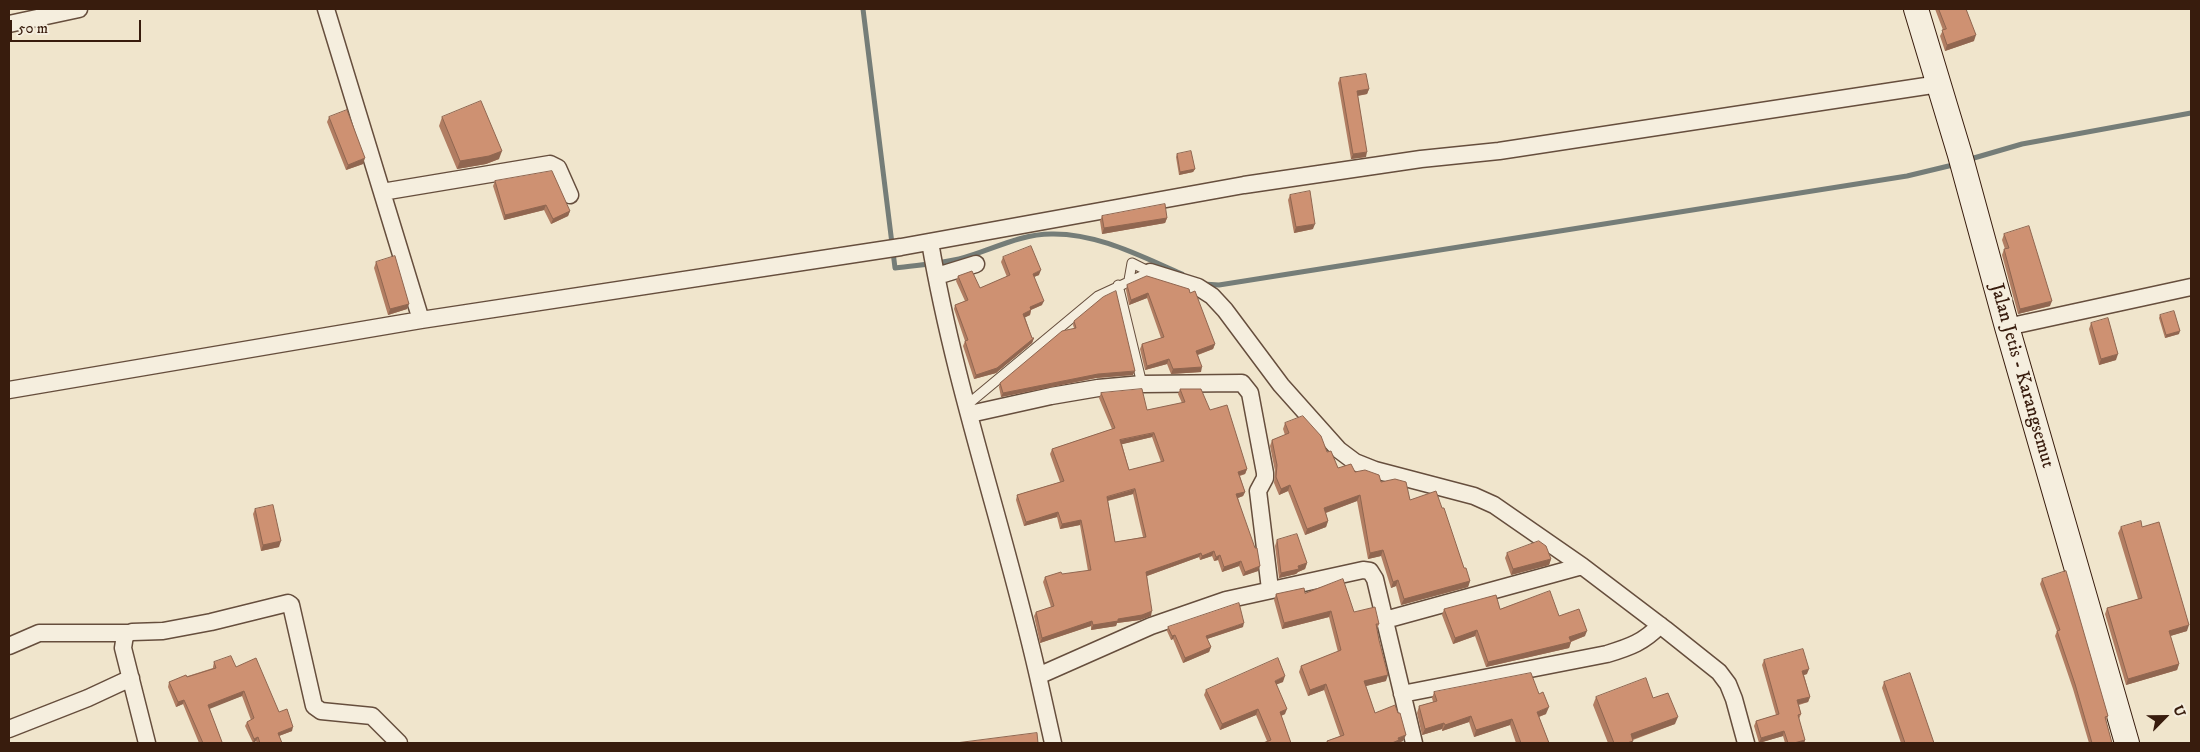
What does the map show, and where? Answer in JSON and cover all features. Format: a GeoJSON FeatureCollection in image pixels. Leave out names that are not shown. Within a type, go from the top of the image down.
{"type":"FeatureCollection","features":[{"type":"Feature","properties":{"kind":"main road","name":"Jalan Jetis - Karangsemut"},"geometry":{"type":"LineString","coordinates":[[1916,9],[1962,162],[2007,327],[2127,743]]}},
{"type":"Feature","properties":{"kind":"street"},"geometry":{"type":"LineString","coordinates":[[9,24],[79,9]]}},
{"type":"Feature","properties":{"kind":"street"},"geometry":{"type":"LineString","coordinates":[[326,9],[421,320]]}},
{"type":"Feature","properties":{"kind":"street"},"geometry":{"type":"LineString","coordinates":[[933,261],[1244,185],[1421,159],[1499,151],[1939,84]]}},
{"type":"Feature","properties":{"kind":"street"},"geometry":{"type":"LineString","coordinates":[[382,192],[550,164],[558,168],[570,195]]}},
{"type":"Feature","properties":{"kind":"street"},"geometry":{"type":"LineString","coordinates":[[9,390],[421,320],[894,248],[933,261],[976,264]]}},
{"type":"Feature","properties":{"kind":"street"},"geometry":{"type":"LineString","coordinates":[[933,261],[969,410],[1038,676],[1053,743]]}},
{"type":"Feature","properties":{"kind":"street"},"geometry":{"type":"LineString","coordinates":[[1150,272],[1198,287],[1212,296],[1226,310],[1281,385],[1339,450],[1355,462],[1375,470],[1474,496],[1494,505],[1582,566],[1707,661],[1728,684],[1746,743]]}},
{"type":"Feature","properties":{"kind":"street"},"geometry":{"type":"LineString","coordinates":[[2007,327],[2191,287]]}},
{"type":"Feature","properties":{"kind":"street"},"geometry":{"type":"LineString","coordinates":[[969,410],[1070,392],[1142,384],[1239,382],[1248,388],[1265,475],[1258,491],[1270,589]]}},
{"type":"Feature","properties":{"kind":"street"},"geometry":{"type":"LineString","coordinates":[[1385,620],[1582,566]]}},
{"type":"Feature","properties":{"kind":"street"},"geometry":{"type":"LineString","coordinates":[[1038,676],[1174,617],[1226,600],[1363,570],[1370,571],[1375,578],[1414,743]]}},
{"type":"Feature","properties":{"kind":"street"},"geometry":{"type":"LineString","coordinates":[[9,646],[39,633],[163,631],[211,622],[288,603],[291,605],[314,706],[321,712],[372,716],[399,743]]}},
{"type":"Feature","properties":{"kind":"street"},"geometry":{"type":"LineString","coordinates":[[1402,694],[1607,654],[1643,640],[1660,625]]}},
{"type":"Feature","properties":{"kind":"street"},"geometry":{"type":"LineString","coordinates":[[128,633],[123,638],[123,643],[147,743]]}},
{"type":"Feature","properties":{"kind":"street"},"geometry":{"type":"LineString","coordinates":[[9,729],[88,698],[131,678]]}},
{"type":"Feature","properties":{"kind":"lane"},"geometry":{"type":"LineString","coordinates":[[1129,280],[1132,263],[1150,272]]}},
{"type":"Feature","properties":{"kind":"lane"},"geometry":{"type":"LineString","coordinates":[[969,410],[1098,296],[1129,280],[1150,272]]}},
{"type":"Feature","properties":{"kind":"lane"},"geometry":{"type":"LineString","coordinates":[[1118,286],[1142,384]]}},
{"type":"Feature","properties":{"kind":"building"},"geometry":{"type":"Polygon","coordinates":[[[1939,9],[1966,9],[1976,35],[1947,45],[1942,30],[1946,29],[1939,9]]]}},
{"type":"Feature","properties":{"kind":"building"},"geometry":{"type":"Polygon","coordinates":[[[1366,74],[1369,89],[1357,91],[1367,152],[1353,154],[1340,78],[1366,74]]]}},
{"type":"Feature","properties":{"kind":"building"},"geometry":{"type":"Polygon","coordinates":[[[481,101],[502,151],[489,156],[460,161],[442,117],[481,101]]]}},
{"type":"Feature","properties":{"kind":"building"},"geometry":{"type":"Polygon","coordinates":[[[347,110],[365,158],[348,165],[329,117],[347,110]]]}},
{"type":"Feature","properties":{"kind":"building"},"geometry":{"type":"Polygon","coordinates":[[[1191,151],[1195,169],[1180,172],[1177,154],[1191,151]]]}},
{"type":"Feature","properties":{"kind":"building"},"geometry":{"type":"Polygon","coordinates":[[[552,171],[570,211],[553,219],[546,205],[505,215],[495,181],[552,171]]]}},
{"type":"Feature","properties":{"kind":"building"},"geometry":{"type":"Polygon","coordinates":[[[1310,191],[1315,224],[1296,227],[1290,195],[1310,191]]]}},
{"type":"Feature","properties":{"kind":"building"},"geometry":{"type":"Polygon","coordinates":[[[1165,204],[1167,218],[1104,228],[1102,216],[1165,204]]]}},
{"type":"Feature","properties":{"kind":"building"},"geometry":{"type":"Polygon","coordinates":[[[2029,226],[2052,301],[2020,309],[2004,249],[2009,248],[2004,234],[2029,226]]]}},
{"type":"Feature","properties":{"kind":"building"},"geometry":{"type":"Polygon","coordinates":[[[1031,246],[1041,270],[1033,274],[1044,301],[1030,307],[1031,310],[1023,314],[1032,338],[1034,338],[997,368],[976,375],[965,341],[968,340],[955,305],[968,300],[958,276],[972,271],[980,288],[1010,275],[1003,257],[1031,246]]]}},
{"type":"Feature","properties":{"kind":"building"},"geometry":{"type":"Polygon","coordinates":[[[395,256],[409,304],[390,309],[376,262],[395,256]]]}},
{"type":"Feature","properties":{"kind":"building"},"geometry":{"type":"Polygon","coordinates":[[[1147,276],[1189,289],[1190,293],[1195,291],[1215,344],[1196,351],[1202,367],[1173,369],[1169,359],[1147,366],[1142,344],[1164,337],[1148,293],[1131,300],[1127,285],[1147,276]]]}},
{"type":"Feature","properties":{"kind":"building"},"geometry":{"type":"Polygon","coordinates":[[[1116,291],[1135,371],[1098,374],[1003,393],[1000,383],[1062,331],[1076,328],[1074,321],[1103,297],[1116,291]]]}},
{"type":"Feature","properties":{"kind":"building"},"geometry":{"type":"Polygon","coordinates":[[[2174,311],[2180,331],[2166,335],[2160,315],[2174,311]]]}},
{"type":"Feature","properties":{"kind":"building"},"geometry":{"type":"Polygon","coordinates":[[[2108,318],[2118,354],[2101,359],[2091,323],[2108,318]]]}},
{"type":"Feature","properties":{"kind":"building"},"geometry":{"type":"Polygon","coordinates":[[[1142,389],[1147,410],[1185,402],[1180,389],[1201,389],[1210,410],[1227,405],[1247,469],[1238,472],[1245,492],[1236,494],[1255,548],[1257,548],[1260,566],[1245,572],[1241,561],[1224,567],[1220,555],[1216,557],[1214,551],[1202,556],[1201,553],[1146,572],[1152,611],[1142,615],[1118,619],[1118,621],[1093,625],[1092,621],[1042,638],[1036,612],[1054,606],[1045,577],[1061,572],[1062,574],[1091,570],[1081,520],[1062,524],[1058,512],[1026,522],[1017,495],[1064,481],[1052,449],[1115,428],[1101,393],[1142,389]],[[1154,433],[1120,440],[1129,470],[1164,461],[1154,433]],[[1135,489],[1107,497],[1115,542],[1146,537],[1135,489]]]}},
{"type":"Feature","properties":{"kind":"building"},"geometry":{"type":"Polygon","coordinates":[[[1303,416],[1321,436],[1327,452],[1331,451],[1338,468],[1351,464],[1355,472],[1365,470],[1379,475],[1381,482],[1395,479],[1406,482],[1410,500],[1436,491],[1470,581],[1404,599],[1398,580],[1393,582],[1383,550],[1370,553],[1360,495],[1324,508],[1328,521],[1307,529],[1290,485],[1281,489],[1276,477],[1277,465],[1272,440],[1289,433],[1285,423],[1303,416]]]}},
{"type":"Feature","properties":{"kind":"building"},"geometry":{"type":"Polygon","coordinates":[[[273,505],[281,541],[263,545],[255,509],[273,505]]]}},
{"type":"Feature","properties":{"kind":"building"},"geometry":{"type":"Polygon","coordinates":[[[2141,521],[2142,527],[2159,522],[2189,625],[2169,631],[2179,664],[2128,679],[2107,608],[2142,598],[2121,527],[2141,521]]]}},
{"type":"Feature","properties":{"kind":"building"},"geometry":{"type":"Polygon","coordinates":[[[1297,534],[1307,563],[1298,566],[1299,569],[1281,573],[1277,540],[1297,534]]]}},
{"type":"Feature","properties":{"kind":"building"},"geometry":{"type":"Polygon","coordinates":[[[1539,541],[1546,546],[1551,559],[1513,569],[1507,553],[1539,541]]]}},
{"type":"Feature","properties":{"kind":"building"},"geometry":{"type":"Polygon","coordinates":[[[2066,571],[2108,716],[2105,717],[2112,743],[2092,743],[2057,631],[2060,630],[2042,579],[2066,571]]]}},
{"type":"Feature","properties":{"kind":"building"},"geometry":{"type":"Polygon","coordinates":[[[1343,579],[1354,612],[1375,607],[1379,624],[1376,624],[1379,640],[1388,675],[1364,681],[1375,713],[1395,705],[1398,713],[1400,713],[1406,735],[1392,743],[1328,743],[1327,741],[1344,735],[1326,684],[1310,690],[1301,666],[1341,650],[1331,611],[1284,623],[1276,594],[1304,588],[1305,593],[1343,579]]]}},
{"type":"Feature","properties":{"kind":"building"},"geometry":{"type":"Polygon","coordinates":[[[1550,591],[1559,616],[1579,609],[1587,631],[1569,637],[1571,642],[1488,662],[1477,630],[1455,638],[1444,609],[1496,595],[1500,609],[1550,591]]]}},
{"type":"Feature","properties":{"kind":"building"},"geometry":{"type":"Polygon","coordinates":[[[1239,603],[1244,623],[1206,636],[1211,647],[1185,658],[1175,635],[1172,636],[1168,627],[1239,603]]]}},
{"type":"Feature","properties":{"kind":"building"},"geometry":{"type":"Polygon","coordinates":[[[1803,649],[1809,669],[1802,671],[1810,697],[1797,700],[1801,714],[1798,715],[1805,740],[1788,743],[1784,731],[1761,738],[1756,721],[1779,714],[1764,660],[1803,649]]]}},
{"type":"Feature","properties":{"kind":"building"},"geometry":{"type":"Polygon","coordinates":[[[231,656],[236,667],[256,658],[279,712],[287,709],[293,727],[278,733],[282,743],[260,743],[258,737],[254,739],[247,722],[254,718],[244,691],[208,705],[222,742],[219,743],[203,743],[184,700],[178,702],[169,682],[186,675],[187,677],[216,668],[214,662],[231,656]]]}},
{"type":"Feature","properties":{"kind":"building"},"geometry":{"type":"Polygon","coordinates":[[[1278,658],[1285,676],[1275,681],[1287,709],[1280,712],[1291,743],[1263,743],[1271,740],[1258,709],[1222,724],[1206,690],[1278,658]]]}},
{"type":"Feature","properties":{"kind":"building"},"geometry":{"type":"Polygon","coordinates":[[[1531,673],[1539,694],[1543,692],[1549,707],[1537,712],[1549,743],[1521,743],[1512,719],[1476,730],[1471,716],[1445,725],[1444,723],[1425,729],[1419,706],[1437,701],[1434,692],[1531,673]]]}},
{"type":"Feature","properties":{"kind":"building"},"geometry":{"type":"Polygon","coordinates":[[[1910,673],[1934,743],[1905,743],[1884,682],[1910,673]]]}},
{"type":"Feature","properties":{"kind":"building"},"geometry":{"type":"Polygon","coordinates":[[[1646,678],[1653,698],[1668,693],[1678,717],[1631,734],[1633,741],[1614,743],[1596,697],[1646,678]]]}},
{"type":"Feature","properties":{"kind":"building"},"geometry":{"type":"Polygon","coordinates":[[[1037,733],[1038,743],[956,743],[1037,733]]]}},
{"type":"Feature","properties":{"kind":"waterway"},"geometry":{"type":"LineString","coordinates":[[863,9],[895,268],[959,259],[1027,237],[1051,234],[1085,237],[1102,241],[1182,274]]}},
{"type":"Feature","properties":{"kind":"waterway"},"geometry":{"type":"LineString","coordinates":[[1967,160],[2022,144],[2191,113]]}},
{"type":"Feature","properties":{"kind":"waterway"},"geometry":{"type":"LineString","coordinates":[[1203,284],[1219,285],[1907,176],[1957,164]]}}]}
